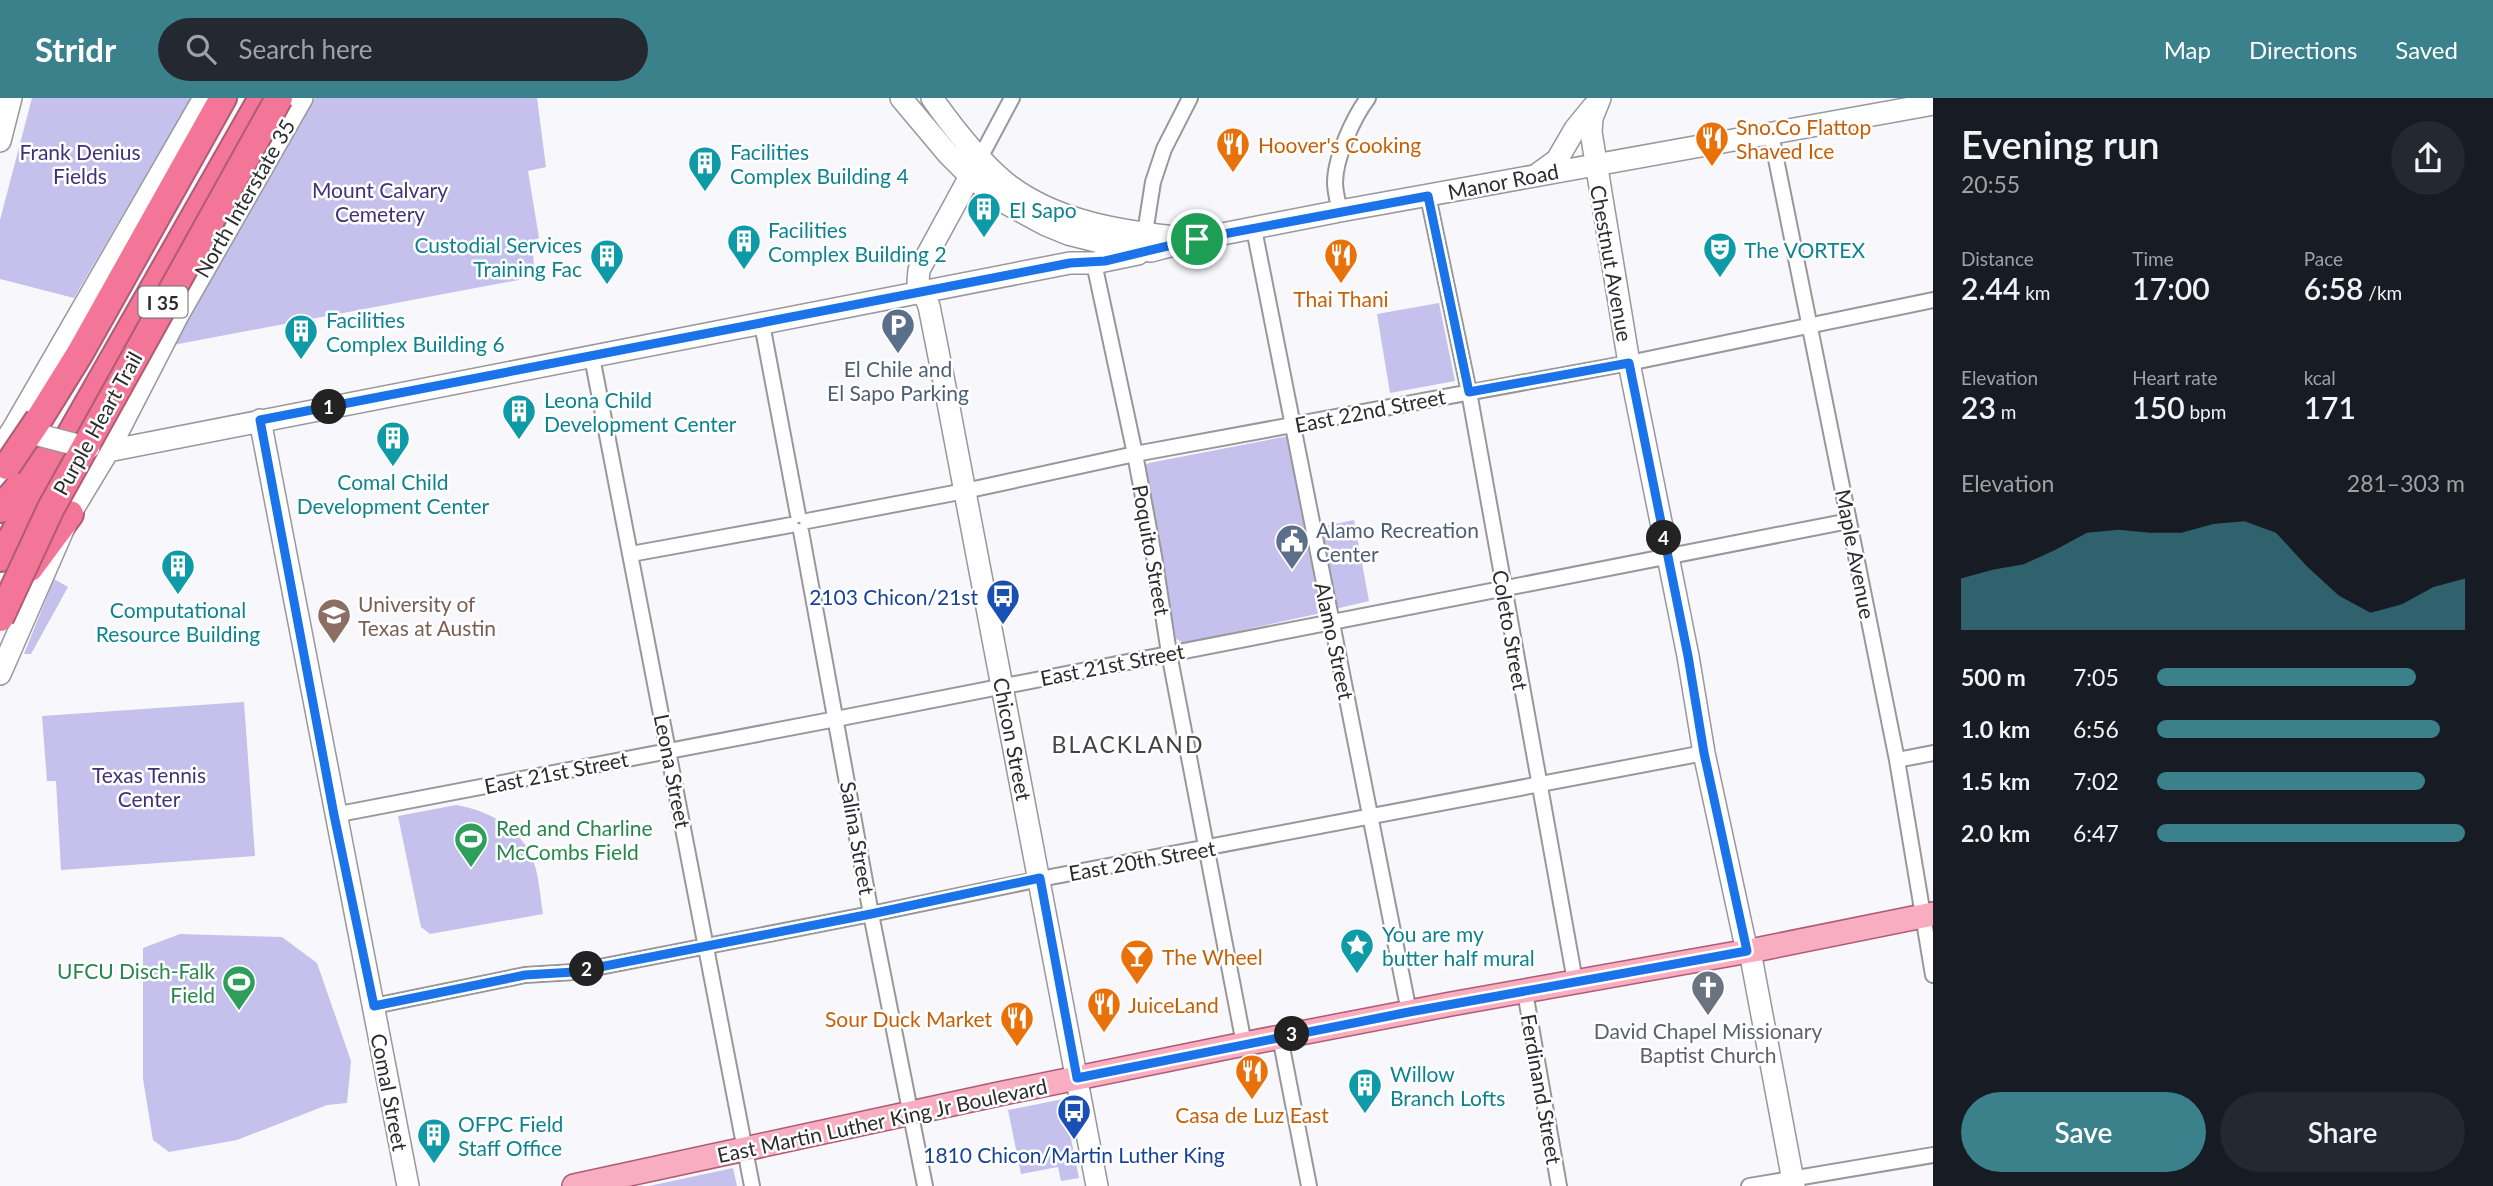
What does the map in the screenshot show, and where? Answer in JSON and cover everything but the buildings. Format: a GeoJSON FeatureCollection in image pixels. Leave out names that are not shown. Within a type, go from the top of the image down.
{"type":"FeatureCollection","features":[{"type":"Feature","properties":{"kind":"highway"},"geometry":{"type":"LineString","coordinates":[[185,131],[206,98]]}},
{"type":"Feature","properties":{"kind":"highway","name":"I 35"},"geometry":{"type":"LineString","coordinates":[[0,479],[80,353],[223,98]]}},
{"type":"Feature","properties":{"kind":"highway","name":"Purple Heart Trail"},"geometry":{"type":"LineString","coordinates":[[0,534],[243,98]]}},
{"type":"Feature","properties":{"kind":"highway","name":"Purple Heart Trail"},"geometry":{"type":"LineString","coordinates":[[0,558],[262,98]]}},
{"type":"Feature","properties":{"kind":"highway","name":"Purple Heart Trail"},"geometry":{"type":"LineString","coordinates":[[0,603],[60,511],[279,98]]}},
{"type":"Feature","properties":{"kind":"highway"},"geometry":{"type":"LineString","coordinates":[[0,509],[45,456]]}},
{"type":"Feature","properties":{"kind":"highway"},"geometry":{"type":"LineString","coordinates":[[0,609],[60,511]]}},
{"type":"Feature","properties":{"kind":"highway"},"geometry":{"type":"LineString","coordinates":[[0,618],[60,511]]}},
{"type":"Feature","properties":{"kind":"main road"},"geometry":{"type":"LineString","coordinates":[[0,141],[11,98]]}},
{"type":"Feature","properties":{"kind":"main road","name":"North Interstate 35"},"geometry":{"type":"LineString","coordinates":[[0,674],[60,511],[178,315],[302,98]]}},
{"type":"Feature","properties":{"kind":"main road"},"geometry":{"type":"LineString","coordinates":[[901,98],[948,154],[975,167]]}},
{"type":"Feature","properties":{"kind":"main road"},"geometry":{"type":"LineString","coordinates":[[932,98],[975,167]]}},
{"type":"Feature","properties":{"kind":"main road"},"geometry":{"type":"LineString","coordinates":[[1536,174],[1557,160],[1575,129],[1598,100]]}},
{"type":"Feature","properties":{"kind":"main road","name":"Chestnut Avenue"},"geometry":{"type":"LineString","coordinates":[[1598,100],[1591,132],[1629,363],[1704,753],[1747,951],[1752,962],[1794,1182]]}},
{"type":"Feature","properties":{"kind":"main road","name":"Manor Road"},"geometry":{"type":"LineString","coordinates":[[975,167],[1052,209],[1148,242],[1197,239],[1536,174],[1933,104]]}},
{"type":"Feature","properties":{"kind":"main road"},"geometry":{"type":"LineString","coordinates":[[0,448],[15,429],[185,131]]}},
{"type":"Feature","properties":{"kind":"main road","name":"Chicon Street"},"geometry":{"type":"LineString","coordinates":[[975,167],[919,270],[918,281],[929,306],[1097,1186]]}},
{"type":"Feature","properties":{"kind":"main road"},"geometry":{"type":"LineString","coordinates":[[15,429],[98,449],[592,357],[1070,263],[1094,263],[1148,242]]}},
{"type":"Feature","properties":{"kind":"main road","name":"Comal Street"},"geometry":{"type":"LineString","coordinates":[[260,420],[334,815],[408,1186]]}},
{"type":"Feature","properties":{"kind":"main road","name":"East Martin Luther King Jr Boulevard"},"geometry":{"type":"LineString","coordinates":[[574,1186],[1244,1044],[1928,915]]}},
{"type":"Feature","properties":{"kind":"street"},"geometry":{"type":"LineString","coordinates":[[975,167],[1012,98]]}},
{"type":"Feature","properties":{"kind":"street"},"geometry":{"type":"LineString","coordinates":[[1148,242],[1155,175],[1164,149],[1189,98]]}},
{"type":"Feature","properties":{"kind":"street"},"geometry":{"type":"LineString","coordinates":[[1340,211],[1335,183],[1337,167],[1348,135],[1367,98]]}},
{"type":"Feature","properties":{"kind":"street","name":"Maple Avenue"},"geometry":{"type":"LineString","coordinates":[[1771,134],[1928,915],[1933,975]]}},
{"type":"Feature","properties":{"kind":"street","name":"Coleto Street"},"geometry":{"type":"LineString","coordinates":[[1428,196],[1469,392],[1575,982]]}},
{"type":"Feature","properties":{"kind":"street","name":"Alamo Street"},"geometry":{"type":"LineString","coordinates":[[1254,229],[1409,1012]]}},
{"type":"Feature","properties":{"kind":"street","name":"Poquito Street"},"geometry":{"type":"LineString","coordinates":[[1094,263],[1135,454],[1169,653],[1244,1044]]}},
{"type":"Feature","properties":{"kind":"street","name":"East 22nd Street"},"geometry":{"type":"LineString","coordinates":[[631,554],[965,491],[1135,454],[1629,363],[1933,300]]}},
{"type":"Feature","properties":{"kind":"street","name":"Salina Street"},"geometry":{"type":"LineString","coordinates":[[762,324],[871,914],[925,1186]]}},
{"type":"Feature","properties":{"kind":"street","name":"Leona Street"},"geometry":{"type":"LineString","coordinates":[[592,357],[752,1186]]}},
{"type":"Feature","properties":{"kind":"street","name":"East 21st Street"},"geometry":{"type":"LineString","coordinates":[[334,815],[1849,521]]}},
{"type":"Feature","properties":{"kind":"street","name":"East 20th Street"},"geometry":{"type":"LineString","coordinates":[[374,1006],[525,975],[574,972],[1040,878],[1704,753]]}},
{"type":"Feature","properties":{"kind":"street"},"geometry":{"type":"LineString","coordinates":[[1897,760],[1933,753]]}},
{"type":"Feature","properties":{"kind":"street","name":"Ferdinand Street"},"geometry":{"type":"LineString","coordinates":[[1525,992],[1559,1186]]}},
{"type":"Feature","properties":{"kind":"street"},"geometry":{"type":"LineString","coordinates":[[1280,1037],[1309,1186]]}},
{"type":"Feature","properties":{"kind":"street"},"geometry":{"type":"LineString","coordinates":[[1749,1186],[1794,1182],[1933,1155]]}},
{"type":"Feature","properties":{"kind":"green space","name":"Frank Denius Fields"},"geometry":{"type":"Polygon","coordinates":[[[32,98],[191,98],[74,298],[0,279],[0,220],[32,98]]]}},
{"type":"Feature","properties":{"kind":"green space","name":"Mount Calvary Cemetery"},"geometry":{"type":"Polygon","coordinates":[[[315,98],[537,98],[546,167],[528,171],[539,238],[533,241],[534,277],[173,345],[315,98]]]}},
{"type":"Feature","properties":{"kind":"green space"},"geometry":{"type":"Polygon","coordinates":[[[1439,303],[1455,381],[1390,393],[1377,314],[1439,303]]]}},
{"type":"Feature","properties":{"kind":"green space"},"geometry":{"type":"Polygon","coordinates":[[[1287,437],[1321,613],[1184,643],[1176,639],[1144,466],[1287,437]]]}},
{"type":"Feature","properties":{"kind":"green space"},"geometry":{"type":"Polygon","coordinates":[[[1354,520],[1369,601],[1335,609],[1320,527],[1354,520]]]}},
{"type":"Feature","properties":{"kind":"green space"},"geometry":{"type":"Polygon","coordinates":[[[54,579],[68,587],[31,654],[24,654],[54,579]]]}},
{"type":"Feature","properties":{"kind":"green space","name":"Texas Tennis Center"},"geometry":{"type":"Polygon","coordinates":[[[244,702],[255,856],[61,870],[56,781],[47,781],[42,716],[244,702]]]}},
{"type":"Feature","properties":{"kind":"green space","name":"Red and Charline McCombs Field"},"geometry":{"type":"Polygon","coordinates":[[[456,805],[490,815],[518,836],[531,855],[536,869],[543,914],[430,934],[421,927],[398,816],[456,805]]]}},
{"type":"Feature","properties":{"kind":"green space","name":"UFCU Disch-Falk Field"},"geometry":{"type":"Polygon","coordinates":[[[180,934],[282,937],[317,963],[351,1061],[347,1103],[327,1105],[237,1140],[169,1152],[153,1140],[143,1079],[143,948],[180,934]]]}},
{"type":"Feature","properties":{"kind":"green space"},"geometry":{"type":"Polygon","coordinates":[[[1063,1099],[1079,1178],[1061,1181],[1058,1167],[1021,1174],[1008,1110],[1063,1099]]]}},
{"type":"Feature","properties":{"kind":"green space"},"geometry":{"type":"Polygon","coordinates":[[[733,1168],[737,1186],[649,1186],[733,1168]]]}},
{"type":"Feature","properties":{"kind":"place","name":"Sno.Co Flattop Shaved Ice"},"geometry":{"type":"Point","coordinates":[1712,168]}},
{"type":"Feature","properties":{"kind":"place","name":"Hoover's Cooking"},"geometry":{"type":"Point","coordinates":[1233,174]}},
{"type":"Feature","properties":{"kind":"place","name":"Facilities Complex Building 4"},"geometry":{"type":"Point","coordinates":[705,193]}},
{"type":"Feature","properties":{"kind":"place","name":"El Sapo"},"geometry":{"type":"Point","coordinates":[984,239]}},
{"type":"Feature","properties":{"kind":"place","name":"Facilities Complex Building 2"},"geometry":{"type":"Point","coordinates":[744,271]}},
{"type":"Feature","properties":{"kind":"place","name":"The VORTEX"},"geometry":{"type":"Point","coordinates":[1720,279]}},
{"type":"Feature","properties":{"kind":"place","name":"Thai Thani"},"geometry":{"type":"Point","coordinates":[1341,285]}},
{"type":"Feature","properties":{"kind":"place","name":"Custodial Services Training Fac"},"geometry":{"type":"Point","coordinates":[607,286]}},
{"type":"Feature","properties":{"kind":"place","name":"El Chile and El Sapo Parking"},"geometry":{"type":"Point","coordinates":[898,355]}},
{"type":"Feature","properties":{"kind":"place","name":"Facilities Complex Building 6"},"geometry":{"type":"Point","coordinates":[301,361]}},
{"type":"Feature","properties":{"kind":"place","name":"Leona Child Development Center"},"geometry":{"type":"Point","coordinates":[519,441]}},
{"type":"Feature","properties":{"kind":"place","name":"Comal Child Development Center"},"geometry":{"type":"Point","coordinates":[393,468]}},
{"type":"Feature","properties":{"kind":"place","name":"Alamo Recreation Center"},"geometry":{"type":"Point","coordinates":[1292,571]}},
{"type":"Feature","properties":{"kind":"place","name":"Computational Resource Building"},"geometry":{"type":"Point","coordinates":[178,596]}},
{"type":"Feature","properties":{"kind":"place","name":"2103 Chicon/21st"},"geometry":{"type":"Point","coordinates":[1003,626]}},
{"type":"Feature","properties":{"kind":"place","name":"University of Texas at Austin"},"geometry":{"type":"Point","coordinates":[334,645]}},
{"type":"Feature","properties":{"kind":"place","name":"Red and Charline McCombs Field"},"geometry":{"type":"Point","coordinates":[471,869]}},
{"type":"Feature","properties":{"kind":"place","name":"You are my butter half mural"},"geometry":{"type":"Point","coordinates":[1357,975]}},
{"type":"Feature","properties":{"kind":"place","name":"The Wheel"},"geometry":{"type":"Point","coordinates":[1137,986]}},
{"type":"Feature","properties":{"kind":"place","name":"UFCU Disch-Falk Field"},"geometry":{"type":"Point","coordinates":[239,1012]}},
{"type":"Feature","properties":{"kind":"place","name":"David Chapel Missionary Baptist Church"},"geometry":{"type":"Point","coordinates":[1708,1017]}},
{"type":"Feature","properties":{"kind":"place","name":"JuiceLand"},"geometry":{"type":"Point","coordinates":[1104,1034]}},
{"type":"Feature","properties":{"kind":"place","name":"Sour Duck Market"},"geometry":{"type":"Point","coordinates":[1017,1048]}},
{"type":"Feature","properties":{"kind":"place","name":"Casa de Luz East"},"geometry":{"type":"Point","coordinates":[1252,1101]}},
{"type":"Feature","properties":{"kind":"place","name":"Willow Branch Lofts"},"geometry":{"type":"Point","coordinates":[1365,1115]}},
{"type":"Feature","properties":{"kind":"place","name":"1810 Chicon/Martin Luther King"},"geometry":{"type":"Point","coordinates":[1074,1141]}},
{"type":"Feature","properties":{"kind":"place","name":"OFPC Field Staff Office"},"geometry":{"type":"Point","coordinates":[434,1165]}},
{"type":"Feature","properties":{"kind":"district","name":"BLACKLAND"},"geometry":{"type":"Point","coordinates":[1128,744]}},
{"type":"Feature","properties":{"kind":"route"},"geometry":{"type":"LineString","coordinates":[[1428,196],[1469,392],[1629,363],[1688,656],[1704,753],[1747,951],[1451,1004],[1077,1078],[1040,878],[574,972],[525,975],[374,1006],[334,815],[260,420],[1070,263],[1105,261],[1197,239],[1428,196]]}}]}
